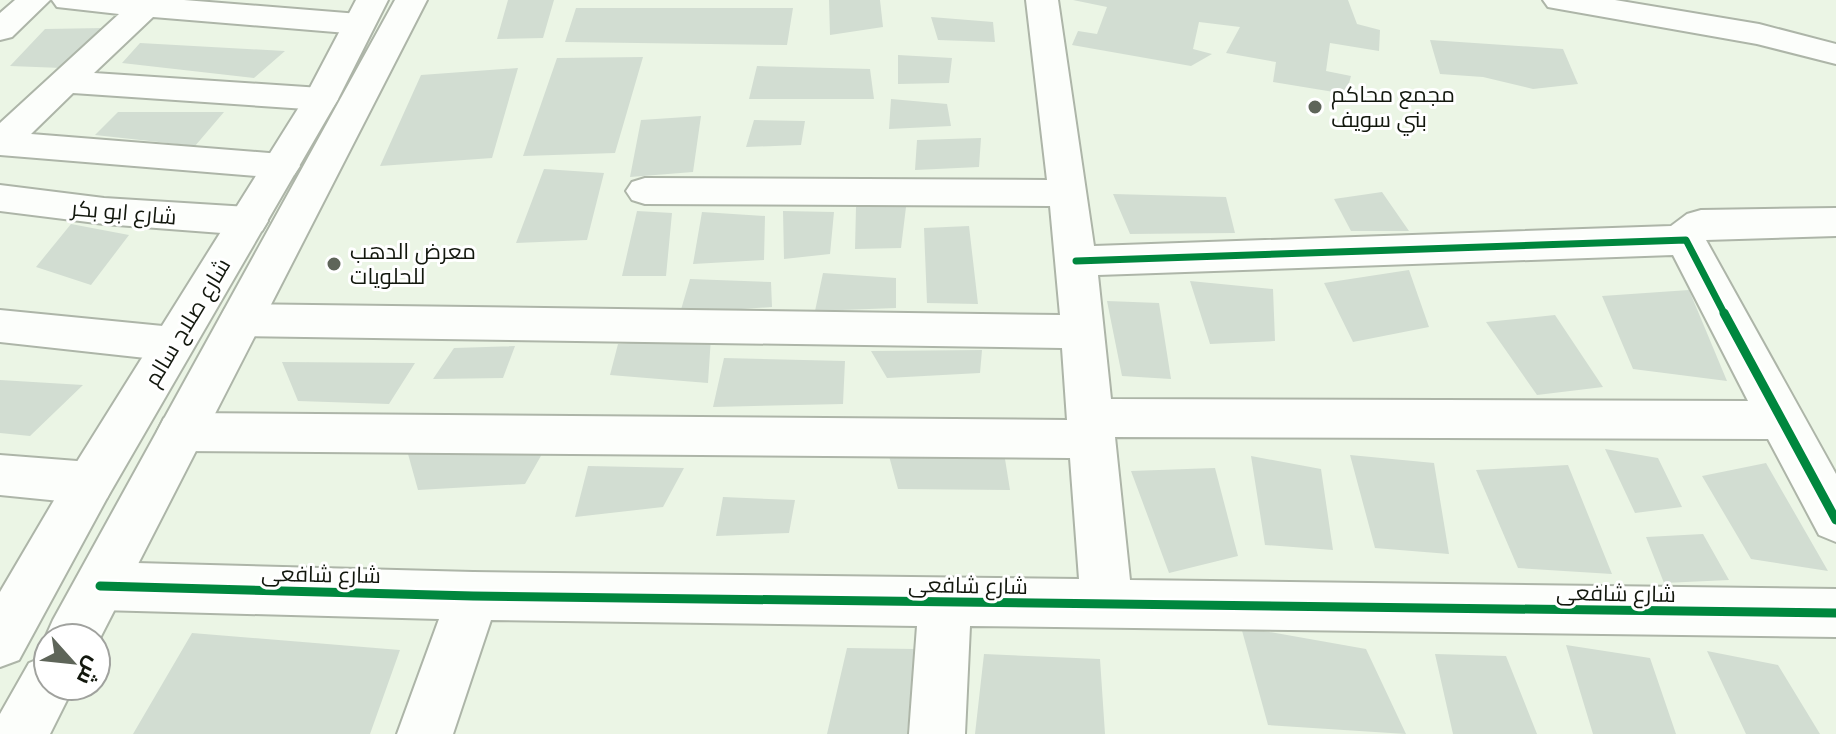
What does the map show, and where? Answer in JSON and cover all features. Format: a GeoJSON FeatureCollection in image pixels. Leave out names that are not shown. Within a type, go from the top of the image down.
{"type":"FeatureCollection","features":[{"type":"Feature","properties":{"kind":"street"},"geometry":{"type":"LineString","coordinates":[[0,30],[34,0]]}},
{"type":"Feature","properties":{"kind":"street"},"geometry":{"type":"LineString","coordinates":[[68,0],[146,6],[365,12]]}},
{"type":"Feature","properties":{"kind":"street","name":"شارع صلاح سالم"},"geometry":{"type":"LineString","coordinates":[[81,622],[411,0]]}},
{"type":"Feature","properties":{"kind":"street"},"geometry":{"type":"LineString","coordinates":[[1042,0],[1076,261],[1107,605]]}},
{"type":"Feature","properties":{"kind":"street"},"geometry":{"type":"LineString","coordinates":[[1559,0],[1759,34],[1836,54]]}},
{"type":"Feature","properties":{"kind":"street"},"geometry":{"type":"LineString","coordinates":[[0,143],[146,6]]}},
{"type":"Feature","properties":{"kind":"street","name":"شارع صلاح سالم"},"geometry":{"type":"LineString","coordinates":[[0,642],[90,483],[321,99],[365,12]]}},
{"type":"Feature","properties":{"kind":"street"},"geometry":{"type":"LineString","coordinates":[[1759,34],[1836,33]]}},
{"type":"Feature","properties":{"kind":"street"},"geometry":{"type":"LineString","coordinates":[[64,82],[321,99]]}},
{"type":"Feature","properties":{"kind":"street"},"geometry":{"type":"LineString","coordinates":[[0,143],[281,166]]}},
{"type":"Feature","properties":{"kind":"street"},"geometry":{"type":"LineString","coordinates":[[645,191],[1067,193]]}},
{"type":"Feature","properties":{"kind":"street","name":"شارع ابو بكر"},"geometry":{"type":"LineString","coordinates":[[0,198],[104,211],[248,221]]}},
{"type":"Feature","properties":{"kind":"street"},"geometry":{"type":"LineString","coordinates":[[1836,222],[1701,224],[1687,232],[1686,240],[1836,520]]}},
{"type":"Feature","properties":{"kind":"street"},"geometry":{"type":"LineString","coordinates":[[1076,261],[1686,240]]}},
{"type":"Feature","properties":{"kind":"street"},"geometry":{"type":"LineString","coordinates":[[240,320],[1082,332]]}},
{"type":"Feature","properties":{"kind":"street"},"geometry":{"type":"LineString","coordinates":[[0,326],[173,344]]}},
{"type":"Feature","properties":{"kind":"street"},"geometry":{"type":"LineString","coordinates":[[180,432],[1092,428],[1780,420]]}},
{"type":"Feature","properties":{"kind":"street"},"geometry":{"type":"LineString","coordinates":[[0,475],[90,483]]}},
{"type":"Feature","properties":{"kind":"street","name":"شارع شافعى"},"geometry":{"type":"LineString","coordinates":[[100,586],[473,596],[1836,613]]}},
{"type":"Feature","properties":{"kind":"street"},"geometry":{"type":"LineString","coordinates":[[425,734],[473,596]]}},
{"type":"Feature","properties":{"kind":"street"},"geometry":{"type":"LineString","coordinates":[[937,734],[945,603]]}},
{"type":"Feature","properties":{"kind":"street"},"geometry":{"type":"LineString","coordinates":[[20,734],[37,702]]}},
{"type":"Feature","properties":{"kind":"building"},"geometry":{"type":"Polygon","coordinates":[[[508,0],[554,0],[543,38],[497,39],[508,0]]]}},
{"type":"Feature","properties":{"kind":"building"},"geometry":{"type":"Polygon","coordinates":[[[829,0],[880,0],[883,27],[830,35],[829,0]]]}},
{"type":"Feature","properties":{"kind":"building"},"geometry":{"type":"Polygon","coordinates":[[[1073,0],[1348,0],[1357,24],[1380,30],[1379,51],[1330,43],[1326,71],[1351,76],[1346,94],[1273,82],[1276,62],[1226,53],[1240,27],[1199,22],[1193,49],[1212,54],[1191,66],[1072,45],[1078,31],[1097,34],[1107,7],[1073,0]]]}},
{"type":"Feature","properties":{"kind":"building"},"geometry":{"type":"Polygon","coordinates":[[[576,8],[793,8],[787,45],[565,42],[576,8]]]}},
{"type":"Feature","properties":{"kind":"building"},"geometry":{"type":"Polygon","coordinates":[[[931,17],[993,22],[995,42],[938,40],[931,17]]]}},
{"type":"Feature","properties":{"kind":"building"},"geometry":{"type":"Polygon","coordinates":[[[104,28],[62,68],[10,66],[45,29],[104,28]]]}},
{"type":"Feature","properties":{"kind":"building"},"geometry":{"type":"Polygon","coordinates":[[[1430,40],[1563,49],[1578,84],[1533,89],[1483,77],[1440,74],[1430,40]]]}},
{"type":"Feature","properties":{"kind":"building"},"geometry":{"type":"Polygon","coordinates":[[[140,43],[285,51],[254,78],[122,63],[140,43]]]}},
{"type":"Feature","properties":{"kind":"building"},"geometry":{"type":"Polygon","coordinates":[[[898,55],[952,58],[949,83],[898,84],[898,55]]]}},
{"type":"Feature","properties":{"kind":"building"},"geometry":{"type":"Polygon","coordinates":[[[643,57],[615,153],[523,156],[557,58],[643,57]]]}},
{"type":"Feature","properties":{"kind":"building"},"geometry":{"type":"Polygon","coordinates":[[[757,66],[870,69],[874,99],[749,99],[757,66]]]}},
{"type":"Feature","properties":{"kind":"building"},"geometry":{"type":"Polygon","coordinates":[[[518,68],[492,158],[380,166],[421,75],[518,68]]]}},
{"type":"Feature","properties":{"kind":"building"},"geometry":{"type":"Polygon","coordinates":[[[891,99],[947,104],[951,126],[889,129],[891,99]]]}},
{"type":"Feature","properties":{"kind":"building"},"geometry":{"type":"Polygon","coordinates":[[[118,112],[224,112],[195,146],[95,135],[118,112]]]}},
{"type":"Feature","properties":{"kind":"building"},"geometry":{"type":"Polygon","coordinates":[[[701,116],[693,172],[630,177],[641,120],[701,116]]]}},
{"type":"Feature","properties":{"kind":"building"},"geometry":{"type":"Polygon","coordinates":[[[754,120],[805,121],[801,145],[746,147],[754,120]]]}},
{"type":"Feature","properties":{"kind":"building"},"geometry":{"type":"Polygon","coordinates":[[[981,138],[979,167],[915,170],[917,140],[981,138]]]}},
{"type":"Feature","properties":{"kind":"building"},"geometry":{"type":"Polygon","coordinates":[[[544,169],[604,173],[587,240],[516,243],[544,169]]]}},
{"type":"Feature","properties":{"kind":"building"},"geometry":{"type":"Polygon","coordinates":[[[1382,192],[1409,231],[1351,231],[1334,199],[1382,192]]]}},
{"type":"Feature","properties":{"kind":"building"},"geometry":{"type":"Polygon","coordinates":[[[1113,194],[1226,197],[1235,233],[1130,234],[1113,194]]]}},
{"type":"Feature","properties":{"kind":"building"},"geometry":{"type":"Polygon","coordinates":[[[856,207],[906,207],[901,248],[855,249],[856,207]]]}},
{"type":"Feature","properties":{"kind":"building"},"geometry":{"type":"Polygon","coordinates":[[[637,211],[672,213],[666,276],[622,276],[637,211]]]}},
{"type":"Feature","properties":{"kind":"building"},"geometry":{"type":"Polygon","coordinates":[[[783,211],[834,212],[830,254],[784,259],[783,211]]]}},
{"type":"Feature","properties":{"kind":"building"},"geometry":{"type":"Polygon","coordinates":[[[702,212],[765,216],[764,260],[693,264],[702,212]]]}},
{"type":"Feature","properties":{"kind":"building"},"geometry":{"type":"Polygon","coordinates":[[[71,224],[129,235],[91,285],[36,267],[71,224]]]}},
{"type":"Feature","properties":{"kind":"building"},"geometry":{"type":"Polygon","coordinates":[[[969,226],[978,304],[927,303],[924,228],[969,226]]]}},
{"type":"Feature","properties":{"kind":"building"},"geometry":{"type":"Polygon","coordinates":[[[1409,270],[1429,327],[1353,342],[1324,283],[1409,270]]]}},
{"type":"Feature","properties":{"kind":"building"},"geometry":{"type":"Polygon","coordinates":[[[823,273],[896,278],[896,308],[815,311],[823,273]]]}},
{"type":"Feature","properties":{"kind":"building"},"geometry":{"type":"Polygon","coordinates":[[[690,279],[771,282],[772,307],[680,313],[690,279]]]}},
{"type":"Feature","properties":{"kind":"building"},"geometry":{"type":"Polygon","coordinates":[[[1190,281],[1273,289],[1275,341],[1210,344],[1190,281]]]}},
{"type":"Feature","properties":{"kind":"building"},"geometry":{"type":"Polygon","coordinates":[[[1689,290],[1727,381],[1633,369],[1602,296],[1689,290]]]}},
{"type":"Feature","properties":{"kind":"building"},"geometry":{"type":"Polygon","coordinates":[[[1107,301],[1159,303],[1171,379],[1122,376],[1107,301]]]}},
{"type":"Feature","properties":{"kind":"building"},"geometry":{"type":"Polygon","coordinates":[[[1555,315],[1603,387],[1537,395],[1486,322],[1555,315]]]}},
{"type":"Feature","properties":{"kind":"building"},"geometry":{"type":"Polygon","coordinates":[[[711,337],[708,383],[610,375],[618,344],[711,337]]]}},
{"type":"Feature","properties":{"kind":"building"},"geometry":{"type":"Polygon","coordinates":[[[515,346],[503,378],[433,379],[454,348],[515,346]]]}},
{"type":"Feature","properties":{"kind":"building"},"geometry":{"type":"Polygon","coordinates":[[[982,350],[980,373],[887,378],[871,351],[982,350]]]}},
{"type":"Feature","properties":{"kind":"building"},"geometry":{"type":"Polygon","coordinates":[[[724,358],[845,361],[843,404],[713,407],[724,358]]]}},
{"type":"Feature","properties":{"kind":"building"},"geometry":{"type":"Polygon","coordinates":[[[282,362],[415,363],[389,404],[298,401],[282,362]]]}},
{"type":"Feature","properties":{"kind":"building"},"geometry":{"type":"Polygon","coordinates":[[[0,380],[83,385],[30,436],[0,433],[0,380]]]}},
{"type":"Feature","properties":{"kind":"building"},"geometry":{"type":"Polygon","coordinates":[[[1605,449],[1658,458],[1682,507],[1635,513],[1605,449]]]}},
{"type":"Feature","properties":{"kind":"building"},"geometry":{"type":"Polygon","coordinates":[[[408,454],[542,454],[525,484],[418,490],[408,454]]]}},
{"type":"Feature","properties":{"kind":"building"},"geometry":{"type":"Polygon","coordinates":[[[1350,455],[1434,463],[1449,554],[1375,548],[1350,455]]]}},
{"type":"Feature","properties":{"kind":"building"},"geometry":{"type":"Polygon","coordinates":[[[889,456],[1005,459],[1010,490],[898,489],[889,456]]]}},
{"type":"Feature","properties":{"kind":"building"},"geometry":{"type":"Polygon","coordinates":[[[1251,456],[1321,469],[1333,550],[1265,545],[1251,456]]]}},
{"type":"Feature","properties":{"kind":"building"},"geometry":{"type":"Polygon","coordinates":[[[1766,463],[1828,571],[1751,559],[1702,476],[1766,463]]]}},
{"type":"Feature","properties":{"kind":"building"},"geometry":{"type":"Polygon","coordinates":[[[1568,465],[1612,574],[1518,568],[1476,470],[1568,465]]]}},
{"type":"Feature","properties":{"kind":"building"},"geometry":{"type":"Polygon","coordinates":[[[588,466],[684,468],[663,507],[575,517],[588,466]]]}},
{"type":"Feature","properties":{"kind":"building"},"geometry":{"type":"Polygon","coordinates":[[[1215,468],[1238,556],[1169,573],[1131,471],[1215,468]]]}},
{"type":"Feature","properties":{"kind":"building"},"geometry":{"type":"Polygon","coordinates":[[[723,497],[795,500],[789,533],[716,536],[723,497]]]}},
{"type":"Feature","properties":{"kind":"building"},"geometry":{"type":"Polygon","coordinates":[[[1703,534],[1729,580],[1664,583],[1646,537],[1703,534]]]}},
{"type":"Feature","properties":{"kind":"building"},"geometry":{"type":"Polygon","coordinates":[[[1241,627],[1366,649],[1406,734],[1268,725],[1241,627]]]}},
{"type":"Feature","properties":{"kind":"building"},"geometry":{"type":"Polygon","coordinates":[[[192,633],[400,650],[370,734],[133,734],[192,633]]]}},
{"type":"Feature","properties":{"kind":"building"},"geometry":{"type":"Polygon","coordinates":[[[1566,645],[1650,658],[1676,734],[1593,734],[1566,645]]]}},
{"type":"Feature","properties":{"kind":"building"},"geometry":{"type":"Polygon","coordinates":[[[847,648],[915,649],[907,734],[827,734],[847,648]]]}},
{"type":"Feature","properties":{"kind":"building"},"geometry":{"type":"Polygon","coordinates":[[[1707,651],[1778,665],[1820,734],[1746,734],[1707,651]]]}},
{"type":"Feature","properties":{"kind":"building"},"geometry":{"type":"Polygon","coordinates":[[[984,654],[1100,659],[1105,734],[975,734],[984,654]]]}},
{"type":"Feature","properties":{"kind":"building"},"geometry":{"type":"Polygon","coordinates":[[[1435,654],[1506,656],[1537,734],[1453,734],[1435,654]]]}},
{"type":"Feature","properties":{"kind":"cycle path"},"geometry":{"type":"LineString","coordinates":[[1076,261],[1686,240],[1836,520]]}},
{"type":"Feature","properties":{"kind":"cycle path"},"geometry":{"type":"LineString","coordinates":[[100,586],[473,596],[1836,613]]}},
{"type":"Feature","properties":{"kind":"place","name":"مجمع محاكم بني سويف"},"geometry":{"type":"Point","coordinates":[1315,107]}},
{"type":"Feature","properties":{"kind":"place","name":"معرض الدهب للحلويات"},"geometry":{"type":"Point","coordinates":[334,264]}}]}
